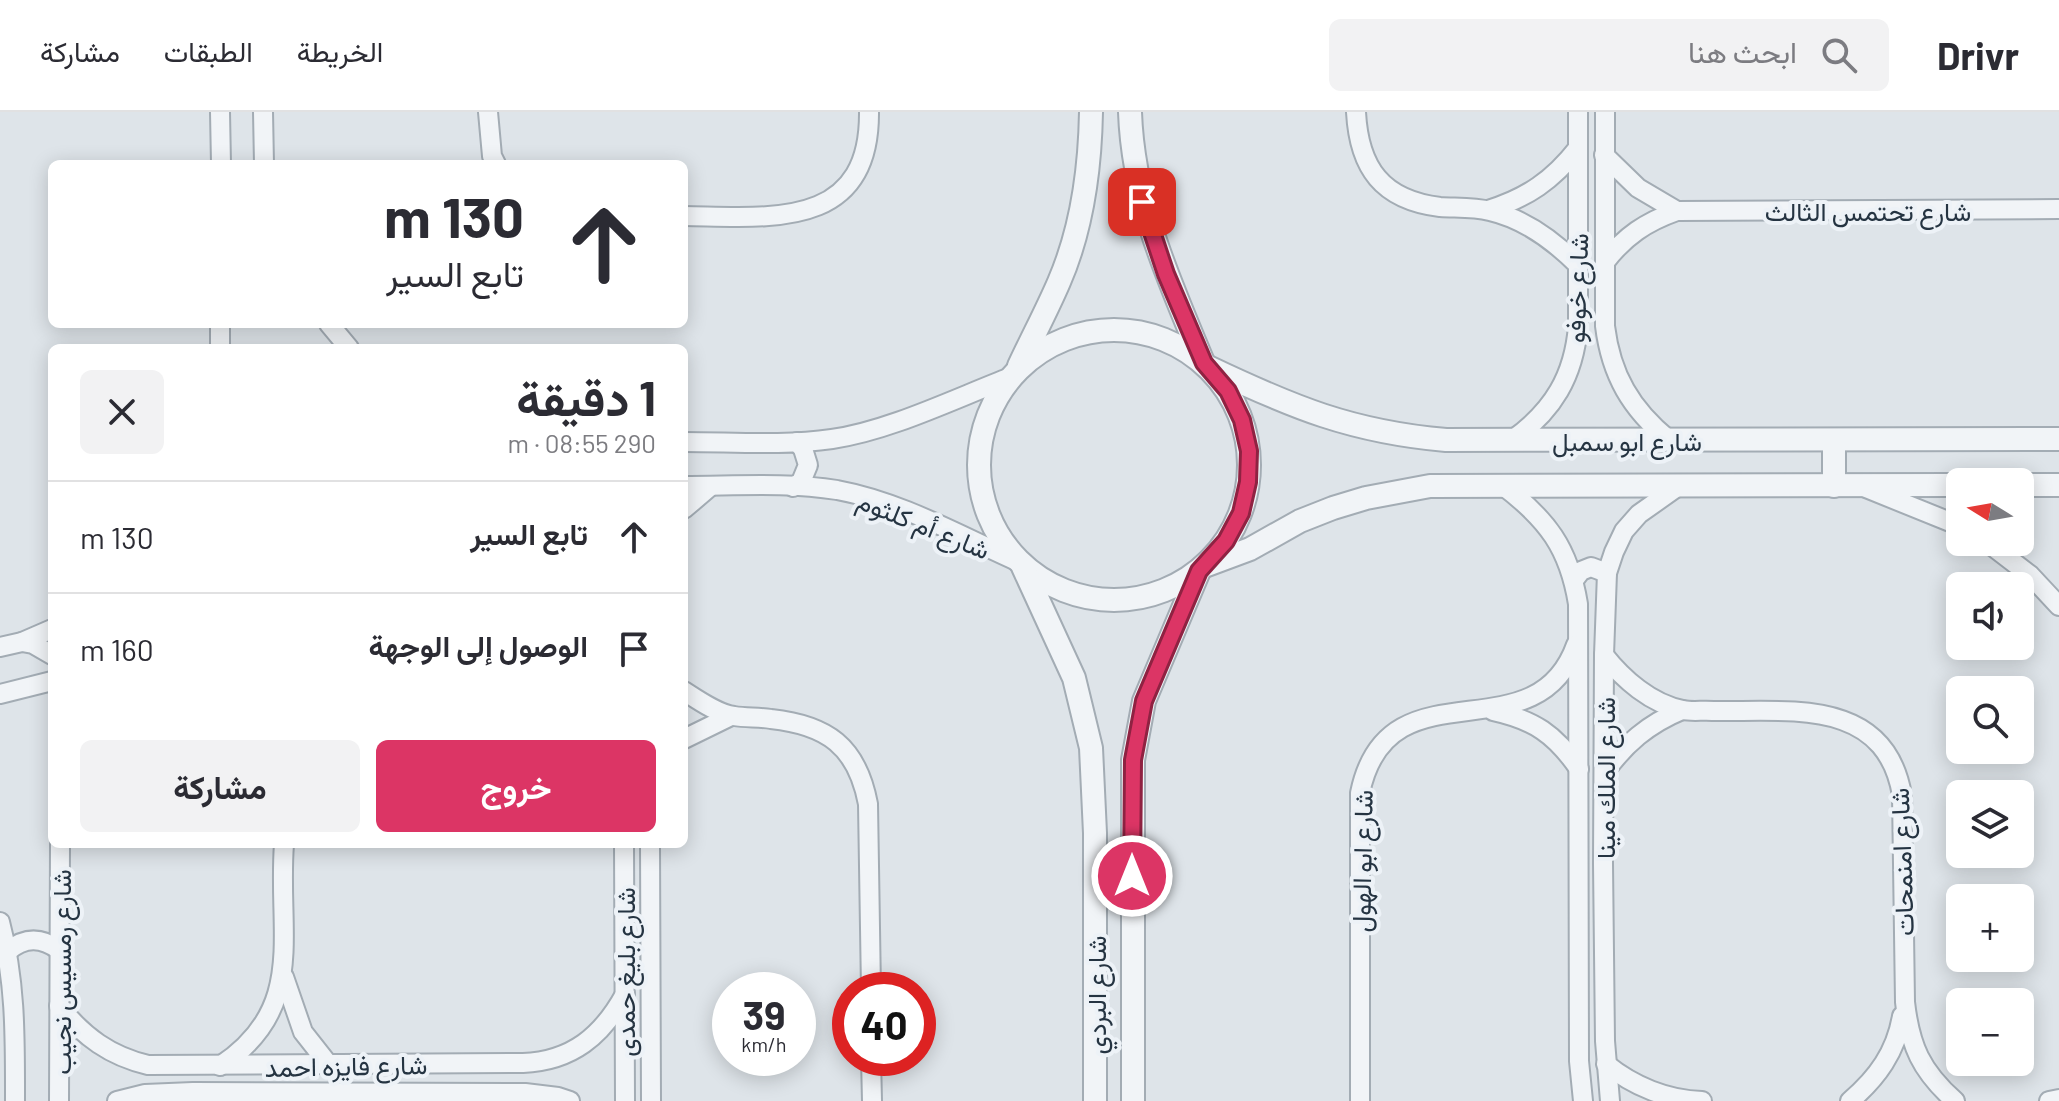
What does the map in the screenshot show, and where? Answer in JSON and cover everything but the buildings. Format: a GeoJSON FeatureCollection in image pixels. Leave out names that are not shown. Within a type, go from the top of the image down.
{"type":"FeatureCollection","features":[{"type":"Feature","properties":{"kind":"street"},"geometry":{"type":"LineString","coordinates":[[220,112],[221,160]]}},
{"type":"Feature","properties":{"kind":"street"},"geometry":{"type":"LineString","coordinates":[[263,112],[264,160]]}},
{"type":"Feature","properties":{"kind":"street"},"geometry":{"type":"LineString","coordinates":[[488,112],[494,160]]}},
{"type":"Feature","properties":{"kind":"street"},"geometry":{"type":"LineString","coordinates":[[688,216],[779,217],[807,212],[832,199],[852,179],[864,154],[869,112]]}},
{"type":"Feature","properties":{"kind":"street"},"geometry":{"type":"LineString","coordinates":[[688,442],[797,442],[867,432],[1014,374],[1039,352],[1065,338],[1094,331],[1123,329],[1152,334],[1180,346],[1206,365],[1228,391],[1242,420],[1249,451],[1248,482],[1241,513],[1226,541],[1202,568],[1172,588],[1141,599],[1109,601],[1078,596],[1048,584],[1021,564],[990,521],[982,496],[980,446],[986,421],[997,397],[1014,374],[1061,279],[1077,227],[1088,167],[1091,112]]}},
{"type":"Feature","properties":{"kind":"street"},"geometry":{"type":"LineString","coordinates":[[1130,112],[1134,165],[1145,214],[1166,274],[1206,365]]}},
{"type":"Feature","properties":{"kind":"street"},"geometry":{"type":"LineString","coordinates":[[1356,112],[1360,148],[1367,166],[1394,193],[1411,201],[1438,206],[1488,210],[1538,231],[1578,265]]}},
{"type":"Feature","properties":{"kind":"street","name":"شارع خوفو"},"geometry":{"type":"LineString","coordinates":[[1512,440],[1530,427],[1560,392],[1573,360],[1578,326],[1578,112]]}},
{"type":"Feature","properties":{"kind":"street","name":"شارع خوفو"},"geometry":{"type":"LineString","coordinates":[[1605,112],[1605,326],[1614,370],[1624,390],[1636,409],[1669,440]]}},
{"type":"Feature","properties":{"kind":"street"},"geometry":{"type":"LineString","coordinates":[[1488,210],[1515,202],[1539,188],[1561,170],[1578,148]]}},
{"type":"Feature","properties":{"kind":"street"},"geometry":{"type":"LineString","coordinates":[[1604,155],[1638,188],[1677,211]]}},
{"type":"Feature","properties":{"kind":"street","name":"شارع تحتمس الثالث"},"geometry":{"type":"LineString","coordinates":[[1605,262],[1634,230],[1677,211],[2059,209]]}},
{"type":"Feature","properties":{"kind":"street"},"geometry":{"type":"LineString","coordinates":[[1578,326],[1589,337],[1601,333],[1605,326]]}},
{"type":"Feature","properties":{"kind":"street"},"geometry":{"type":"LineString","coordinates":[[332,328],[346,344]]}},
{"type":"Feature","properties":{"kind":"street","name":"شارع ابو سمبل"},"geometry":{"type":"LineString","coordinates":[[1206,365],[1324,418],[1405,437],[1446,440],[2059,439]]}},
{"type":"Feature","properties":{"kind":"street"},"geometry":{"type":"LineString","coordinates":[[1834,440],[1834,486]]}},
{"type":"Feature","properties":{"kind":"street"},"geometry":{"type":"LineString","coordinates":[[793,487],[801,482],[808,465],[797,442]]}},
{"type":"Feature","properties":{"kind":"street","name":"شارع الملك مينا"},"geometry":{"type":"LineString","coordinates":[[1502,485],[1525,502],[1556,537],[1567,558],[1578,604],[1579,1061],[1583,1101]]}},
{"type":"Feature","properties":{"kind":"street","name":"شارع الملك مينا"},"geometry":{"type":"LineString","coordinates":[[1610,1101],[1606,1064],[1604,773],[1607,573],[1624,531],[1639,514],[1680,485]]}},
{"type":"Feature","properties":{"kind":"street"},"geometry":{"type":"LineString","coordinates":[[1860,485],[1946,520]]}},
{"type":"Feature","properties":{"kind":"street","name":"شارع ابو سمبل"},"geometry":{"type":"LineString","coordinates":[[1202,568],[1250,549],[1300,521],[1366,498],[1430,486],[1946,485]]}},
{"type":"Feature","properties":{"kind":"street"},"geometry":{"type":"LineString","coordinates":[[2034,485],[2059,485]]}},
{"type":"Feature","properties":{"kind":"street","name":"شارع أم كلثوم"},"geometry":{"type":"LineString","coordinates":[[688,486],[835,490],[896,506],[1021,564]]}},
{"type":"Feature","properties":{"kind":"street"},"geometry":{"type":"LineString","coordinates":[[688,506],[711,486]]}},
{"type":"Feature","properties":{"kind":"street"},"geometry":{"type":"LineString","coordinates":[[2005,556],[2030,575],[2059,606]]}},
{"type":"Feature","properties":{"kind":"street","name":"شارع البردي"},"geometry":{"type":"LineString","coordinates":[[1021,564],[1074,678],[1091,748],[1095,833],[1095,1101]]}},
{"type":"Feature","properties":{"kind":"street"},"geometry":{"type":"LineString","coordinates":[[1574,580],[1581,571],[1591,567],[1607,573]]}},
{"type":"Feature","properties":{"kind":"street","name":"شارع البردي"},"geometry":{"type":"LineString","coordinates":[[1133,1101],[1132,791],[1135,745],[1154,672],[1202,568]]}},
{"type":"Feature","properties":{"kind":"street"},"geometry":{"type":"LineString","coordinates":[[0,647],[48,631]]}},
{"type":"Feature","properties":{"kind":"street","name":"شارع ابو الهول"},"geometry":{"type":"LineString","coordinates":[[1360,1101],[1360,793],[1364,771],[1374,752],[1389,735],[1407,723],[1441,714],[1490,710],[1537,694],[1556,679],[1570,662],[1578,639]]}},
{"type":"Feature","properties":{"kind":"street"},"geometry":{"type":"LineString","coordinates":[[22,642],[48,653]]}},
{"type":"Feature","properties":{"kind":"street","name":"شارع امنمحات"},"geometry":{"type":"LineString","coordinates":[[1604,655],[1630,683],[1682,710],[1826,715],[1849,721],[1870,734],[1887,751],[1898,773],[1902,795],[1908,1031],[1919,1059],[1935,1083],[1955,1101]]}},
{"type":"Feature","properties":{"kind":"street"},"geometry":{"type":"LineString","coordinates":[[0,694],[48,682]]}},
{"type":"Feature","properties":{"kind":"street"},"geometry":{"type":"LineString","coordinates":[[688,693],[731,716],[781,720],[813,728],[835,740],[852,758],[863,779],[869,825],[871,972]]}},
{"type":"Feature","properties":{"kind":"street","name":"شارع ابو الهول"},"geometry":{"type":"LineString","coordinates":[[1490,710],[1517,716],[1542,729],[1563,747],[1579,769]]}},
{"type":"Feature","properties":{"kind":"street","name":"شارع امنمحات"},"geometry":{"type":"LineString","coordinates":[[1604,773],[1630,741],[1646,728],[1682,710]]}},
{"type":"Feature","properties":{"kind":"street"},"geometry":{"type":"LineString","coordinates":[[688,737],[731,716]]}},
{"type":"Feature","properties":{"kind":"street","name":"شارع رمسيس نجيب"},"geometry":{"type":"LineString","coordinates":[[59,1101],[60,848]]}},
{"type":"Feature","properties":{"kind":"street"},"geometry":{"type":"LineString","coordinates":[[220,1066],[242,1052],[258,1036],[279,995],[284,848]]}},
{"type":"Feature","properties":{"kind":"street","name":"شارع بليغ حمدى"},"geometry":{"type":"LineString","coordinates":[[624,848],[625,1101]]}},
{"type":"Feature","properties":{"kind":"street","name":"شارع بليغ حمدى"},"geometry":{"type":"LineString","coordinates":[[650,848],[651,1101]]}},
{"type":"Feature","properties":{"kind":"street","name":"شارع رمسيس نجيب"},"geometry":{"type":"LineString","coordinates":[[0,922],[8,951],[14,997],[15,1101]]}},
{"type":"Feature","properties":{"kind":"street"},"geometry":{"type":"LineString","coordinates":[[624,939],[650,938]]}},
{"type":"Feature","properties":{"kind":"street"},"geometry":{"type":"LineString","coordinates":[[8,951],[28,940],[39,940],[59,950]]}},
{"type":"Feature","properties":{"kind":"street"},"geometry":{"type":"LineString","coordinates":[[282,970],[303,1032],[329,1065]]}},
{"type":"Feature","properties":{"kind":"street","name":"شارع فايزه احمد"},"geometry":{"type":"LineString","coordinates":[[59,1006],[89,1038],[125,1059],[148,1065],[539,1063],[582,1046],[600,1032],[625,994]]}},
{"type":"Feature","properties":{"kind":"street","name":"شارع امنمحات"},"geometry":{"type":"LineString","coordinates":[[1850,1101],[1871,1083],[1888,1059],[1900,1031],[1905,1002]]}},
{"type":"Feature","properties":{"kind":"street"},"geometry":{"type":"LineString","coordinates":[[1095,1048],[1132,1049]]}},
{"type":"Feature","properties":{"kind":"street"},"geometry":{"type":"LineString","coordinates":[[537,1093],[546,1075],[539,1063]]}},
{"type":"Feature","properties":{"kind":"street"},"geometry":{"type":"LineString","coordinates":[[1606,1064],[1644,1088],[1668,1096],[1702,1101]]}},
{"type":"Feature","properties":{"kind":"street"},"geometry":{"type":"LineString","coordinates":[[193,1066],[188,1082],[193,1092]]}},
{"type":"Feature","properties":{"kind":"street"},"geometry":{"type":"LineString","coordinates":[[871,1076],[872,1101]]}},
{"type":"Feature","properties":{"kind":"street","name":"شارع فايزه احمد"},"geometry":{"type":"LineString","coordinates":[[117,1101],[145,1094],[193,1092],[226,1097],[537,1093],[570,1101]]}},
{"type":"Feature","properties":{"kind":"street"},"geometry":{"type":"LineString","coordinates":[[2049,1101],[2059,1099]]}},
{"type":"Feature","properties":{"kind":"route"},"geometry":{"type":"LineString","coordinates":[[1132,876],[1133,760],[1144,701],[1199,571],[1226,541],[1241,513],[1248,482],[1249,451],[1242,420],[1228,391],[1204,363],[1152,238],[1142,202]]}}]}
